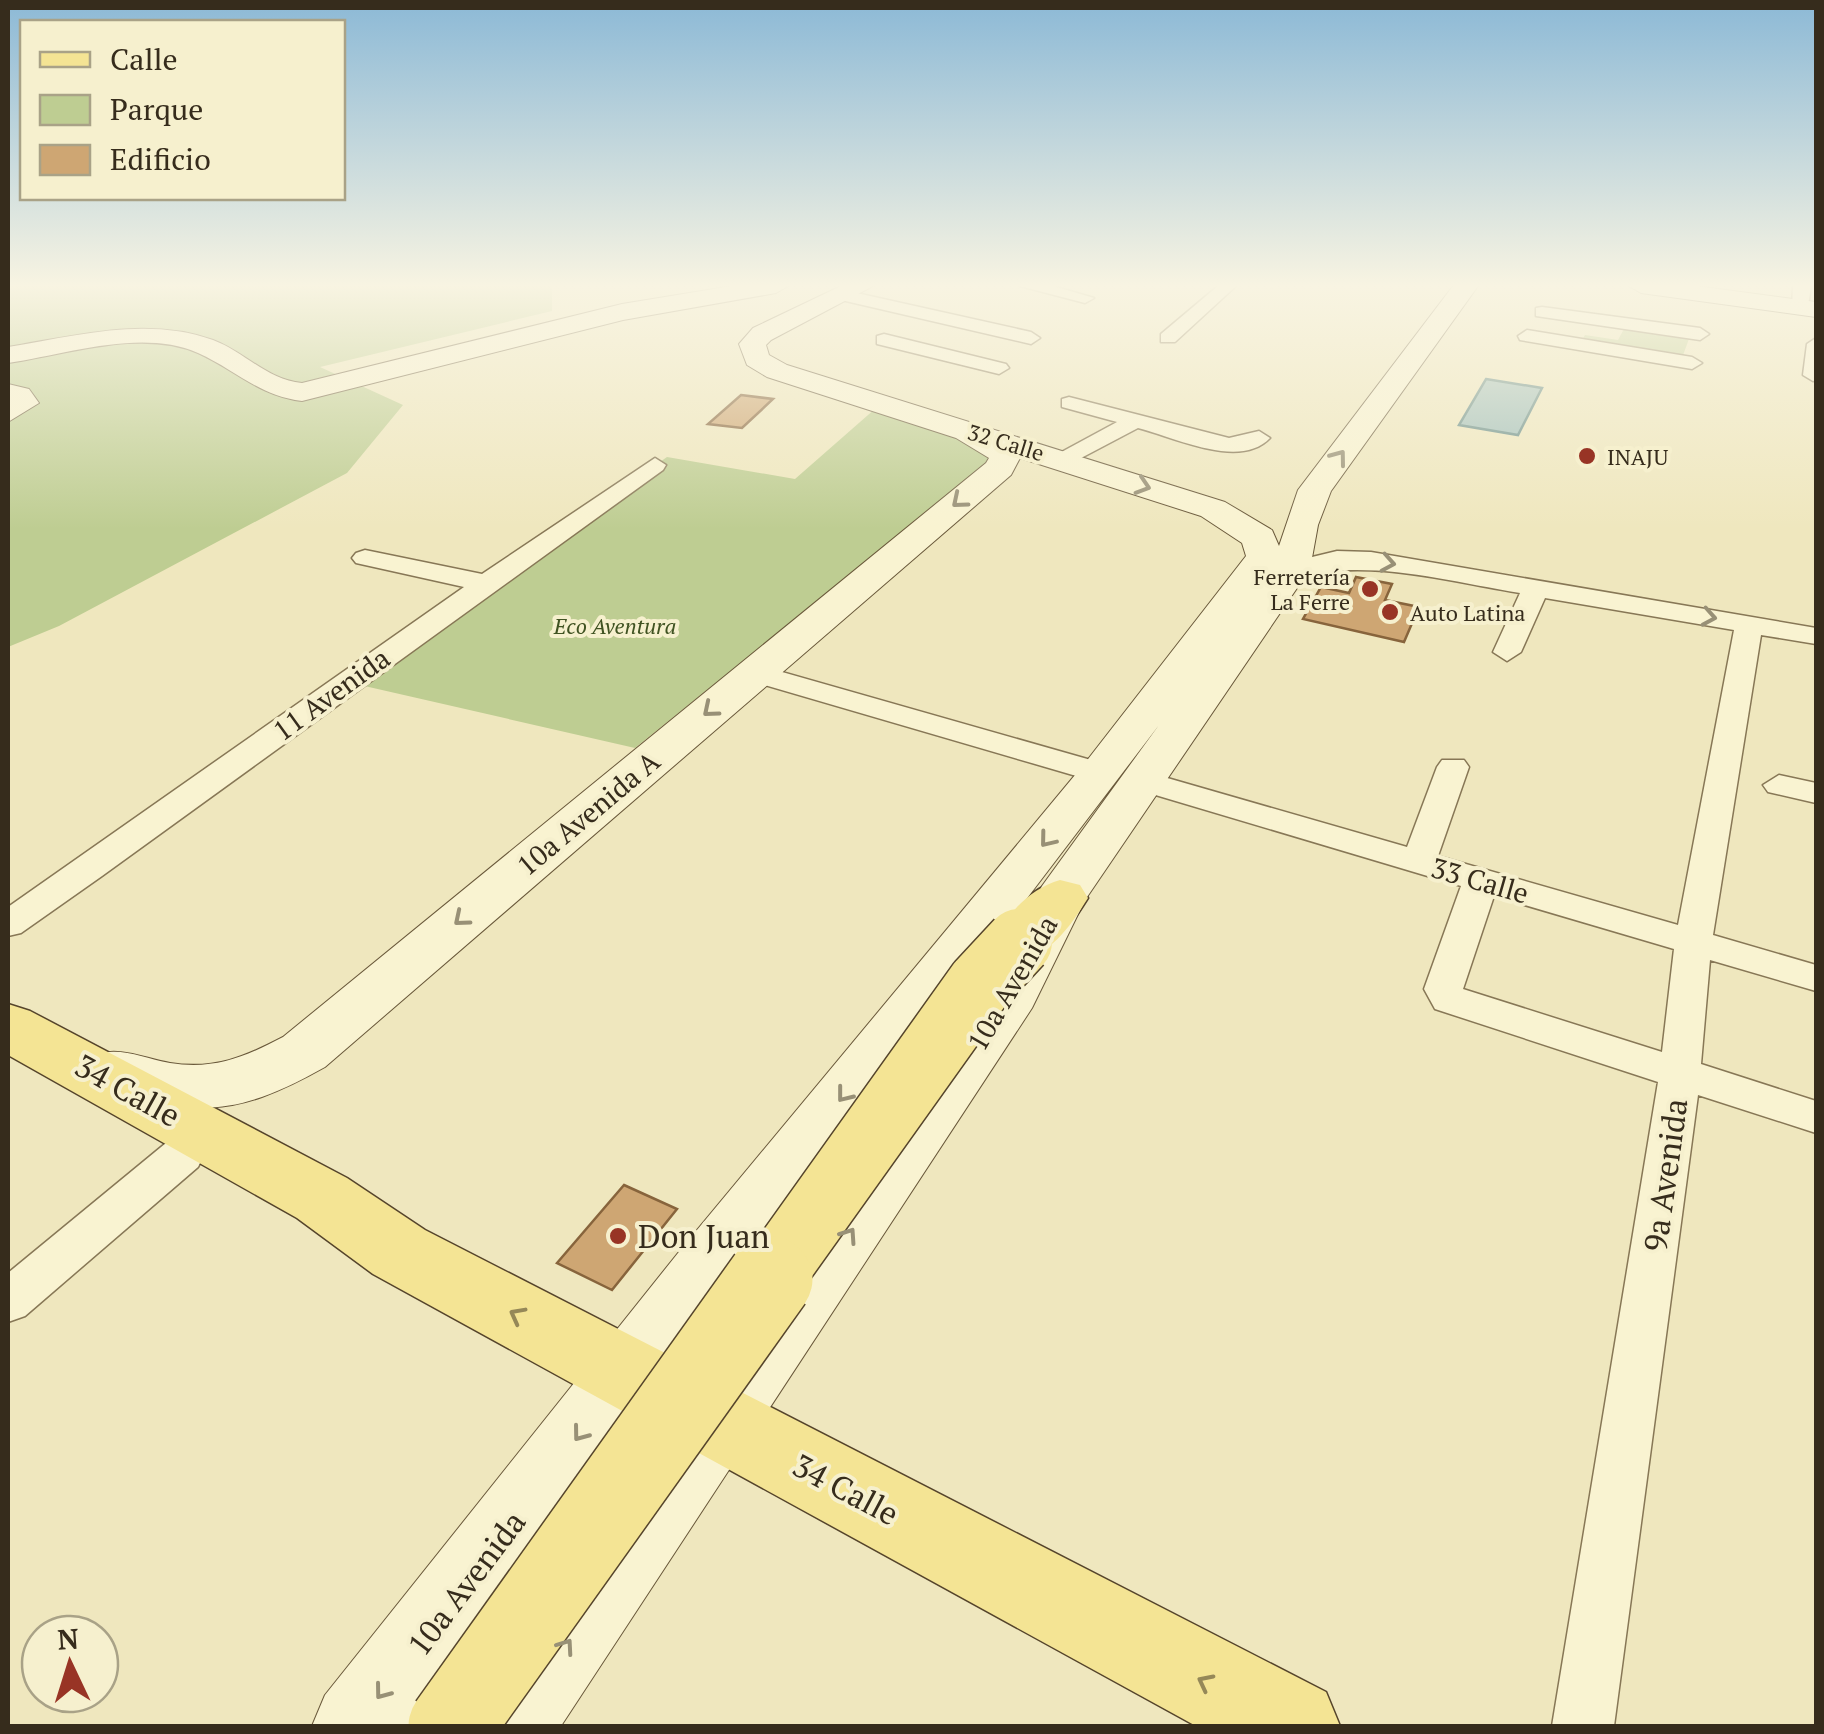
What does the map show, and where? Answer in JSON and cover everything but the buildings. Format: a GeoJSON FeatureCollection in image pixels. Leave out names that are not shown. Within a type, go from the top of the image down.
{"type":"FeatureCollection","features":[{"type":"Feature","properties":{"kind":"main road"},"geometry":{"type":"LineString","coordinates":[[237,367],[262,385],[302,392],[402,367]]}},
{"type":"Feature","properties":{"kind":"main road","name":"32 Calle"},"geometry":{"type":"LineString","coordinates":[[768,367],[1064,460],[1268,531]]}},
{"type":"Feature","properties":{"kind":"main road","name":"10a Avenida"},"geometry":{"type":"LineString","coordinates":[[510,1726],[1012,994],[1040,920],[1268,531],[1315,490],[1406,367]]}},
{"type":"Feature","properties":{"kind":"main road"},"geometry":{"type":"LineString","coordinates":[[8,393],[19,395],[24,403],[8,413]]}},
{"type":"Feature","properties":{"kind":"main road","name":"10a Avenida A"},"geometry":{"type":"LineString","coordinates":[[29,1041],[189,1092],[232,1086],[304,1052],[1005,461],[1002,449],[950,424]]}},
{"type":"Feature","properties":{"kind":"main road","name":"10a Avenida"},"geometry":{"type":"LineString","coordinates":[[356,1726],[706,1268],[1122,777],[1149,709],[1264,557],[1268,531]]}},
{"type":"Feature","properties":{"kind":"main road"},"geometry":{"type":"LineString","coordinates":[[451,1726],[980,984],[1040,920]]}},
{"type":"Feature","properties":{"kind":"main road","name":"34 Calle"},"geometry":{"type":"LineString","coordinates":[[29,1041],[48,1074],[182,1155],[303,1218],[399,1252]]}},
{"type":"Feature","properties":{"kind":"main road","name":"34 Calle"},"geometry":{"type":"LineString","coordinates":[[29,1041],[322,1198],[399,1252],[1292,1726]]}},
{"type":"Feature","properties":{"kind":"main road"},"geometry":{"type":"LineString","coordinates":[[706,1268],[700,1292],[705,1314],[723,1331],[750,1335],[777,1326],[798,1310]]}},
{"type":"Feature","properties":{"kind":"street"},"geometry":{"type":"LineString","coordinates":[[1686,386],[1691,367]]}},
{"type":"Feature","properties":{"kind":"street"},"geometry":{"type":"LineString","coordinates":[[1790,371],[1815,375]]}},
{"type":"Feature","properties":{"kind":"street"},"geometry":{"type":"LineString","coordinates":[[1080,394],[1069,403],[1236,446],[1259,438]]}},
{"type":"Feature","properties":{"kind":"street"},"geometry":{"type":"LineString","coordinates":[[1064,460],[1135,421]]}},
{"type":"Feature","properties":{"kind":"street","name":"11 Avenida"},"geometry":{"type":"LineString","coordinates":[[8,924],[86,872],[483,582],[655,465]]}},
{"type":"Feature","properties":{"kind":"street","name":"32 Calle"},"geometry":{"type":"LineString","coordinates":[[1268,531],[1337,559],[1372,560],[1816,636]]}},
{"type":"Feature","properties":{"kind":"street"},"geometry":{"type":"LineString","coordinates":[[365,558],[427,574],[483,582]]}},
{"type":"Feature","properties":{"kind":"street"},"geometry":{"type":"LineString","coordinates":[[1508,652],[1536,588]]}},
{"type":"Feature","properties":{"kind":"street","name":"9a Avenida"},"geometry":{"type":"LineString","coordinates":[[1584,1726],[1680,1072],[1693,942],[1749,624]]}},
{"type":"Feature","properties":{"kind":"street","name":"33 Calle"},"geometry":{"type":"LineString","coordinates":[[754,674],[1816,978]]}},
{"type":"Feature","properties":{"kind":"street"},"geometry":{"type":"LineString","coordinates":[[1419,862],[1452,767]]}},
{"type":"Feature","properties":{"kind":"street"},"geometry":{"type":"LineString","coordinates":[[1780,785],[1816,794]]}},
{"type":"Feature","properties":{"kind":"street"},"geometry":{"type":"LineString","coordinates":[[1481,880],[1444,989],[1449,999],[1816,1117]]}},
{"type":"Feature","properties":{"kind":"street"},"geometry":{"type":"LineString","coordinates":[[8,1301],[182,1155]]}},
{"type":"Feature","properties":{"kind":"green space"},"geometry":{"type":"Polygon","coordinates":[[[8,367],[320,367],[403,405],[347,473],[59,626],[8,647],[8,367]]]}},
{"type":"Feature","properties":{"kind":"green space","name":"Eco Aventura"},"geometry":{"type":"Polygon","coordinates":[[[876,408],[998,455],[635,748],[347,682],[667,457],[795,479],[876,408]]]}},
{"type":"Feature","properties":{"kind":"water"},"geometry":{"type":"Polygon","coordinates":[[[1486,379],[1542,388],[1518,435],[1459,425],[1486,379]]]}},
{"type":"Feature","properties":{"kind":"place","name":"INAJU"},"geometry":{"type":"Point","coordinates":[1587,456]}},
{"type":"Feature","properties":{"kind":"place","name":"Ferretería La Ferre"},"geometry":{"type":"Point","coordinates":[1370,589]}},
{"type":"Feature","properties":{"kind":"place","name":"Auto Latina"},"geometry":{"type":"Point","coordinates":[1390,612]}},
{"type":"Feature","properties":{"kind":"place","name":"Don Juan"},"geometry":{"type":"Point","coordinates":[618,1236]}}]}
